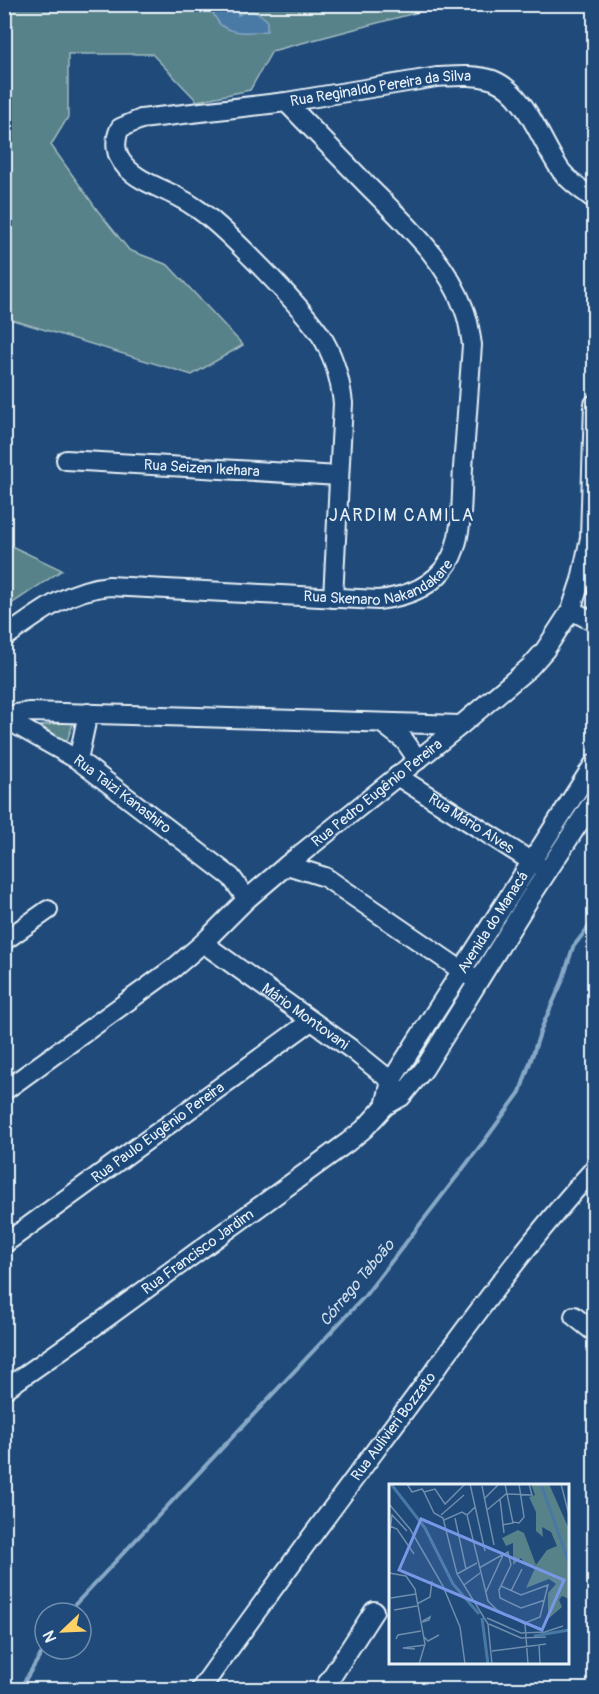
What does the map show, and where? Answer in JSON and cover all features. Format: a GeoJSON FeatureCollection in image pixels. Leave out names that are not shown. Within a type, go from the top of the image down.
{"type":"FeatureCollection","features":[{"type":"Feature","properties":{"kind":"street","name":"Rua Reginaldo Pereira da Silva"},"geometry":{"type":"LineString","coordinates":[[339,476],[343,403],[334,361],[320,334],[278,285],[219,225],[177,196],[138,177],[126,167],[119,158],[116,148],[116,137],[120,128],[141,119],[286,102],[437,77],[477,76],[494,80],[519,99],[563,174],[594,199]]}},
{"type":"Feature","properties":{"kind":"street","name":"Rua Skenaro Nakandakare"},"geometry":{"type":"LineString","coordinates":[[4,638],[58,601],[92,588],[109,586],[378,600],[413,593],[441,572],[450,561],[459,531],[472,345],[464,308],[454,287],[415,233],[286,102]]}},
{"type":"Feature","properties":{"kind":"street","name":"Rua Pedro Eugênio Pereira"},"geometry":{"type":"LineString","coordinates":[[4,1091],[153,984],[203,943],[262,886],[461,725],[530,667],[545,650],[571,610],[581,580],[590,537],[594,404]]}},
{"type":"Feature","properties":{"kind":"street","name":"Rua Seizen Ikehara"},"geometry":{"type":"LineString","coordinates":[[66,460],[339,476]]}},
{"type":"Feature","properties":{"kind":"street"},"geometry":{"type":"LineString","coordinates":[[333,598],[339,476]]}},
{"type":"Feature","properties":{"kind":"street"},"geometry":{"type":"LineString","coordinates":[[571,610],[594,622]]}},
{"type":"Feature","properties":{"kind":"street"},"geometry":{"type":"LineString","coordinates":[[6,719],[16,714],[30,712],[461,725]]}},
{"type":"Feature","properties":{"kind":"street"},"geometry":{"type":"LineString","coordinates":[[78,760],[88,713]]}},
{"type":"Feature","properties":{"kind":"street","name":"Rua Taizi Kanashiro"},"geometry":{"type":"LineString","coordinates":[[6,719],[78,760],[231,877],[248,899]]}},
{"type":"Feature","properties":{"kind":"street"},"geometry":{"type":"LineString","coordinates":[[383,724],[404,740],[418,760]]}},
{"type":"Feature","properties":{"kind":"street","name":"Avenida do Manacá"},"geometry":{"type":"LineString","coordinates":[[401,1097],[424,1069],[514,891],[594,764]]}},
{"type":"Feature","properties":{"kind":"street","name":"Rua Mário Alves"},"geometry":{"type":"LineString","coordinates":[[397,776],[547,872]]}},
{"type":"Feature","properties":{"kind":"street","name":"Avenida do Manacá"},"geometry":{"type":"LineString","coordinates":[[392,1081],[547,872],[594,800]]}},
{"type":"Feature","properties":{"kind":"street"},"geometry":{"type":"LineString","coordinates":[[307,849],[325,877]]}},
{"type":"Feature","properties":{"kind":"street"},"geometry":{"type":"LineString","coordinates":[[287,865],[325,877],[470,976]]}},
{"type":"Feature","properties":{"kind":"street","name":"Rua Taizi Kanashiro"},"geometry":{"type":"LineString","coordinates":[[231,877],[262,886]]}},
{"type":"Feature","properties":{"kind":"street"},"geometry":{"type":"LineString","coordinates":[[4,941],[48,910]]}},
{"type":"Feature","properties":{"kind":"street","name":"Mário Montovani"},"geometry":{"type":"LineString","coordinates":[[203,943],[354,1051],[392,1081],[401,1097]]}},
{"type":"Feature","properties":{"kind":"street","name":"Rua Paulo Eugênio Pereira"},"geometry":{"type":"LineString","coordinates":[[4,1244],[311,1021]]}},
{"type":"Feature","properties":{"kind":"street","name":"Rua Francisco Jardim"},"geometry":{"type":"LineString","coordinates":[[385,1106],[392,1081]]}},
{"type":"Feature","properties":{"kind":"street","name":"Rua Francisco Jardim"},"geometry":{"type":"LineString","coordinates":[[4,1390],[348,1142],[364,1129],[385,1106],[401,1097]]}},
{"type":"Feature","properties":{"kind":"street","name":"Rua Aulivieri Bozzato"},"geometry":{"type":"LineString","coordinates":[[200,1689],[472,1320],[594,1169]]}},
{"type":"Feature","properties":{"kind":"street"},"geometry":{"type":"LineString","coordinates":[[574,1316],[594,1332]]}},
{"type":"Feature","properties":{"kind":"street"},"geometry":{"type":"LineString","coordinates":[[323,1689],[374,1611]]}},
{"type":"Feature","properties":{"kind":"green space"},"geometry":{"type":"Polygon","coordinates":[[[4,5],[445,5],[272,51],[250,90],[197,101],[152,54],[68,54],[68,117],[51,145],[129,250],[168,265],[243,345],[192,375],[13,320],[5,322],[4,5]]]}},
{"type":"Feature","properties":{"kind":"green space"},"geometry":{"type":"Polygon","coordinates":[[[5,543],[62,570],[5,608],[5,543]]]}},
{"type":"Feature","properties":{"kind":"green space"},"geometry":{"type":"Polygon","coordinates":[[[74,721],[67,741],[40,726],[74,721]]]}},
{"type":"Feature","properties":{"kind":"water"},"geometry":{"type":"Polygon","coordinates":[[[216,5],[232,5],[239,9],[238,15],[250,12],[263,17],[267,20],[267,31],[237,32],[221,25],[212,12],[216,5]]]}},
{"type":"Feature","properties":{"kind":"waterway","name":"Córrego Taboão"},"geometry":{"type":"LineString","coordinates":[[78,1601],[364,1297],[488,1136],[520,1092],[573,947],[594,920]]}},
{"type":"Feature","properties":{"kind":"waterway","name":"Córrego Taboão"},"geometry":{"type":"LineString","coordinates":[[19,1690],[37,1661]]}},
{"type":"Feature","properties":{"kind":"district","name":"JARDIM CAMILA"},"geometry":{"type":"Point","coordinates":[402,515]}}]}
